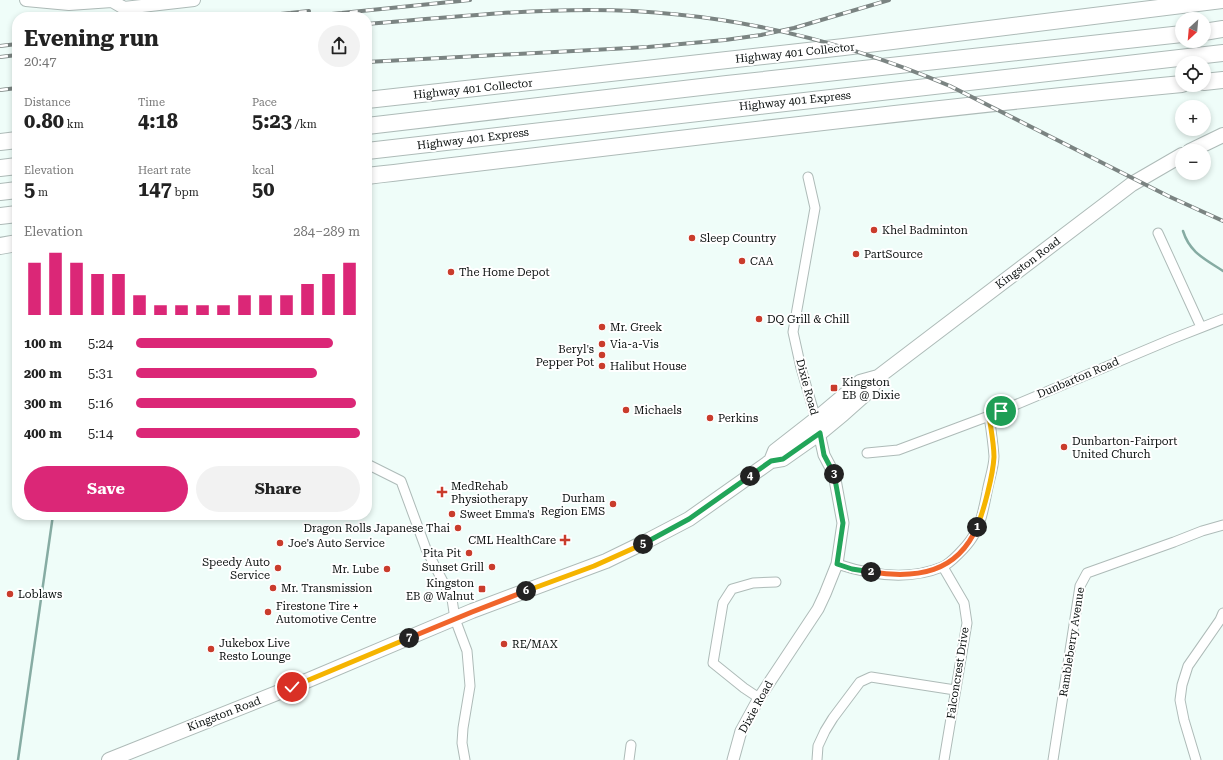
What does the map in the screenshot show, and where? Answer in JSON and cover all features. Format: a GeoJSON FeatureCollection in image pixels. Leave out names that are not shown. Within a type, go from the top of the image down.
{"type":"FeatureCollection","features":[{"type":"Feature","properties":{"kind":"highway","name":"Highway 401 Collector"},"geometry":{"type":"LineString","coordinates":[[372,99],[844,47],[1223,0]]}},
{"type":"Feature","properties":{"kind":"highway"},"geometry":{"type":"LineString","coordinates":[[1211,31],[1223,30]]}},
{"type":"Feature","properties":{"kind":"highway"},"geometry":{"type":"LineString","coordinates":[[372,125],[735,83],[1175,35]]}},
{"type":"Feature","properties":{"kind":"highway","name":"Highway 401 Express"},"geometry":{"type":"LineString","coordinates":[[372,150],[1223,53]]}},
{"type":"Feature","properties":{"kind":"highway"},"geometry":{"type":"LineString","coordinates":[[1211,81],[1223,80]]}},
{"type":"Feature","properties":{"kind":"highway"},"geometry":{"type":"LineString","coordinates":[[372,175],[816,123],[1047,97],[1175,85]]}},
{"type":"Feature","properties":{"kind":"highway"},"geometry":{"type":"LineString","coordinates":[[0,142],[12,141]]}},
{"type":"Feature","properties":{"kind":"highway"},"geometry":{"type":"LineString","coordinates":[[0,168],[12,167]]}},
{"type":"Feature","properties":{"kind":"highway"},"geometry":{"type":"LineString","coordinates":[[0,192],[12,191]]}},
{"type":"Feature","properties":{"kind":"highway"},"geometry":{"type":"LineString","coordinates":[[0,216],[12,215]]}},
{"type":"Feature","properties":{"kind":"highway"},"geometry":{"type":"LineString","coordinates":[[0,246],[12,244]]}},
{"type":"Feature","properties":{"kind":"main road"},"geometry":{"type":"LineString","coordinates":[[26,0],[69,4],[113,1],[124,8],[194,0]]}},
{"type":"Feature","properties":{"kind":"main road"},"geometry":{"type":"LineString","coordinates":[[1204,144],[1223,135]]}},
{"type":"Feature","properties":{"kind":"main road","name":"Kingston Road"},"geometry":{"type":"LineString","coordinates":[[109,760],[292,687],[472,612],[594,566],[689,519],[771,461],[783,459],[820,433],[844,414],[870,390],[878,377],[1132,184],[1175,159]]}},
{"type":"Feature","properties":{"kind":"main road","name":"Kingston Road"},"geometry":{"type":"LineString","coordinates":[[771,461],[775,451],[860,382],[878,377]]}},
{"type":"Feature","properties":{"kind":"street","name":"Dixie Road"},"geometry":{"type":"LineString","coordinates":[[733,760],[740,731],[759,698],[818,609],[826,594],[837,564],[843,523],[834,474],[824,455],[820,433],[801,368],[793,332],[815,208],[808,177]]}},
{"type":"Feature","properties":{"kind":"street"},"geometry":{"type":"LineString","coordinates":[[1158,233],[1202,327]]}},
{"type":"Feature","properties":{"kind":"street","name":"Dunbarton Road"},"geometry":{"type":"LineString","coordinates":[[867,453],[898,450],[989,416],[1157,345],[1223,319]]}},
{"type":"Feature","properties":{"kind":"street"},"geometry":{"type":"LineString","coordinates":[[837,564],[852,569],[892,575],[913,575],[943,567],[960,553],[972,538],[981,517],[994,457],[989,416]]}},
{"type":"Feature","properties":{"kind":"street"},"geometry":{"type":"LineString","coordinates":[[372,466],[401,481],[426,549],[452,600],[455,619],[467,651],[470,686],[462,728],[462,743],[465,760]]}},
{"type":"Feature","properties":{"kind":"street","name":"Rambleberry Avenue"},"geometry":{"type":"LineString","coordinates":[[1053,760],[1080,586],[1086,573],[1202,531],[1223,525]]}},
{"type":"Feature","properties":{"kind":"street","name":"Falconcrest Drive"},"geometry":{"type":"LineString","coordinates":[[943,567],[964,603],[967,623],[944,760]]}},
{"type":"Feature","properties":{"kind":"street"},"geometry":{"type":"LineString","coordinates":[[759,698],[713,663],[723,603],[732,589],[752,583],[776,582]]}},
{"type":"Feature","properties":{"kind":"street"},"geometry":{"type":"LineString","coordinates":[[1196,760],[1184,720],[1180,700],[1182,685],[1188,666],[1220,620],[1223,613]]}},
{"type":"Feature","properties":{"kind":"street"},"geometry":{"type":"LineString","coordinates":[[817,760],[818,746],[825,731],[860,682],[871,677],[955,690]]}},
{"type":"Feature","properties":{"kind":"street"},"geometry":{"type":"LineString","coordinates":[[629,760],[631,745]]}},
{"type":"Feature","properties":{"kind":"waterway"},"geometry":{"type":"LineString","coordinates":[[1183,231],[1186,239],[1194,250],[1204,259],[1223,271]]}},
{"type":"Feature","properties":{"kind":"waterway"},"geometry":{"type":"LineString","coordinates":[[18,760],[52,520]]}},
{"type":"Feature","properties":{"kind":"railway"},"geometry":{"type":"LineString","coordinates":[[351,12],[470,0]]}},
{"type":"Feature","properties":{"kind":"railway"},"geometry":{"type":"LineString","coordinates":[[372,62],[648,47],[725,40],[761,35],[794,28],[889,0]]}},
{"type":"Feature","properties":{"kind":"railway"},"geometry":{"type":"LineString","coordinates":[[372,24],[562,10],[637,11],[729,21],[819,40],[863,53],[950,86],[1168,196],[1223,221]]}},
{"type":"Feature","properties":{"kind":"railway"},"geometry":{"type":"LineString","coordinates":[[299,12],[309,11]]}},
{"type":"Feature","properties":{"kind":"railway"},"geometry":{"type":"LineString","coordinates":[[0,46],[12,45]]}},
{"type":"Feature","properties":{"kind":"railway"},"geometry":{"type":"LineString","coordinates":[[0,57],[12,56]]}},
{"type":"Feature","properties":{"kind":"railway"},"geometry":{"type":"LineString","coordinates":[[0,90],[12,89]]}},
{"type":"Feature","properties":{"kind":"place","name":"Khel Badminton"},"geometry":{"type":"Point","coordinates":[874,230]}},
{"type":"Feature","properties":{"kind":"place","name":"Sleep Country"},"geometry":{"type":"Point","coordinates":[692,238]}},
{"type":"Feature","properties":{"kind":"place","name":"PartSource"},"geometry":{"type":"Point","coordinates":[856,254]}},
{"type":"Feature","properties":{"kind":"place","name":"CAA"},"geometry":{"type":"Point","coordinates":[742,261]}},
{"type":"Feature","properties":{"kind":"place","name":"The Home Depot"},"geometry":{"type":"Point","coordinates":[451,272]}},
{"type":"Feature","properties":{"kind":"place","name":"DQ Grill & Chill"},"geometry":{"type":"Point","coordinates":[759,319]}},
{"type":"Feature","properties":{"kind":"place","name":"Mr. Greek"},"geometry":{"type":"Point","coordinates":[602,327]}},
{"type":"Feature","properties":{"kind":"place","name":"Via-a-Vis"},"geometry":{"type":"Point","coordinates":[602,344]}},
{"type":"Feature","properties":{"kind":"place","name":"Beryl's Pepper Pot"},"geometry":{"type":"Point","coordinates":[602,355]}},
{"type":"Feature","properties":{"kind":"place","name":"Halibut House"},"geometry":{"type":"Point","coordinates":[602,366]}},
{"type":"Feature","properties":{"kind":"place","name":"Kingston EB @ Dixie"},"geometry":{"type":"Point","coordinates":[834,388]}},
{"type":"Feature","properties":{"kind":"place","name":"Michaels"},"geometry":{"type":"Point","coordinates":[626,410]}},
{"type":"Feature","properties":{"kind":"place","name":"Perkins"},"geometry":{"type":"Point","coordinates":[710,418]}},
{"type":"Feature","properties":{"kind":"place","name":"Dunbarton-Fairport United Church"},"geometry":{"type":"Point","coordinates":[1064,447]}},
{"type":"Feature","properties":{"kind":"place","name":"MedRehab Physiotherapy"},"geometry":{"type":"Point","coordinates":[442,492]}},
{"type":"Feature","properties":{"kind":"place","name":"Durham Region EMS"},"geometry":{"type":"Point","coordinates":[613,504]}},
{"type":"Feature","properties":{"kind":"place","name":"Sweet Emma's"},"geometry":{"type":"Point","coordinates":[452,514]}},
{"type":"Feature","properties":{"kind":"place","name":"Dragon Rolls Japanese Thai"},"geometry":{"type":"Point","coordinates":[458,528]}},
{"type":"Feature","properties":{"kind":"place","name":"CML HealthCare"},"geometry":{"type":"Point","coordinates":[565,540]}},
{"type":"Feature","properties":{"kind":"place","name":"Joe's Auto Service"},"geometry":{"type":"Point","coordinates":[280,543]}},
{"type":"Feature","properties":{"kind":"place","name":"Pita Pit"},"geometry":{"type":"Point","coordinates":[469,553]}},
{"type":"Feature","properties":{"kind":"place","name":"Sunset Grill"},"geometry":{"type":"Point","coordinates":[492,567]}},
{"type":"Feature","properties":{"kind":"place","name":"Speedy Auto Service"},"geometry":{"type":"Point","coordinates":[278,568]}},
{"type":"Feature","properties":{"kind":"place","name":"Mr. Lube"},"geometry":{"type":"Point","coordinates":[387,569]}},
{"type":"Feature","properties":{"kind":"place","name":"Mr. Transmission"},"geometry":{"type":"Point","coordinates":[273,588]}},
{"type":"Feature","properties":{"kind":"place","name":"Kingston EB @ Walnut"},"geometry":{"type":"Point","coordinates":[482,589]}},
{"type":"Feature","properties":{"kind":"place","name":"Loblaws"},"geometry":{"type":"Point","coordinates":[10,594]}},
{"type":"Feature","properties":{"kind":"place","name":"Firestone Tire + Automotive Centre"},"geometry":{"type":"Point","coordinates":[268,612]}},
{"type":"Feature","properties":{"kind":"place","name":"RE/MAX"},"geometry":{"type":"Point","coordinates":[504,644]}},
{"type":"Feature","properties":{"kind":"place","name":"Jukebox Live Resto Lounge"},"geometry":{"type":"Point","coordinates":[211,649]}},
{"type":"Feature","properties":{"kind":"route"},"geometry":{"type":"LineString","coordinates":[[292,687],[472,612],[594,566],[645,542],[689,519],[771,461],[783,459],[820,433],[824,455],[834,474],[843,523],[837,564],[852,569],[892,575],[913,575],[943,567],[960,553],[972,538],[981,517],[994,457],[989,416],[1001,411]]}}]}
